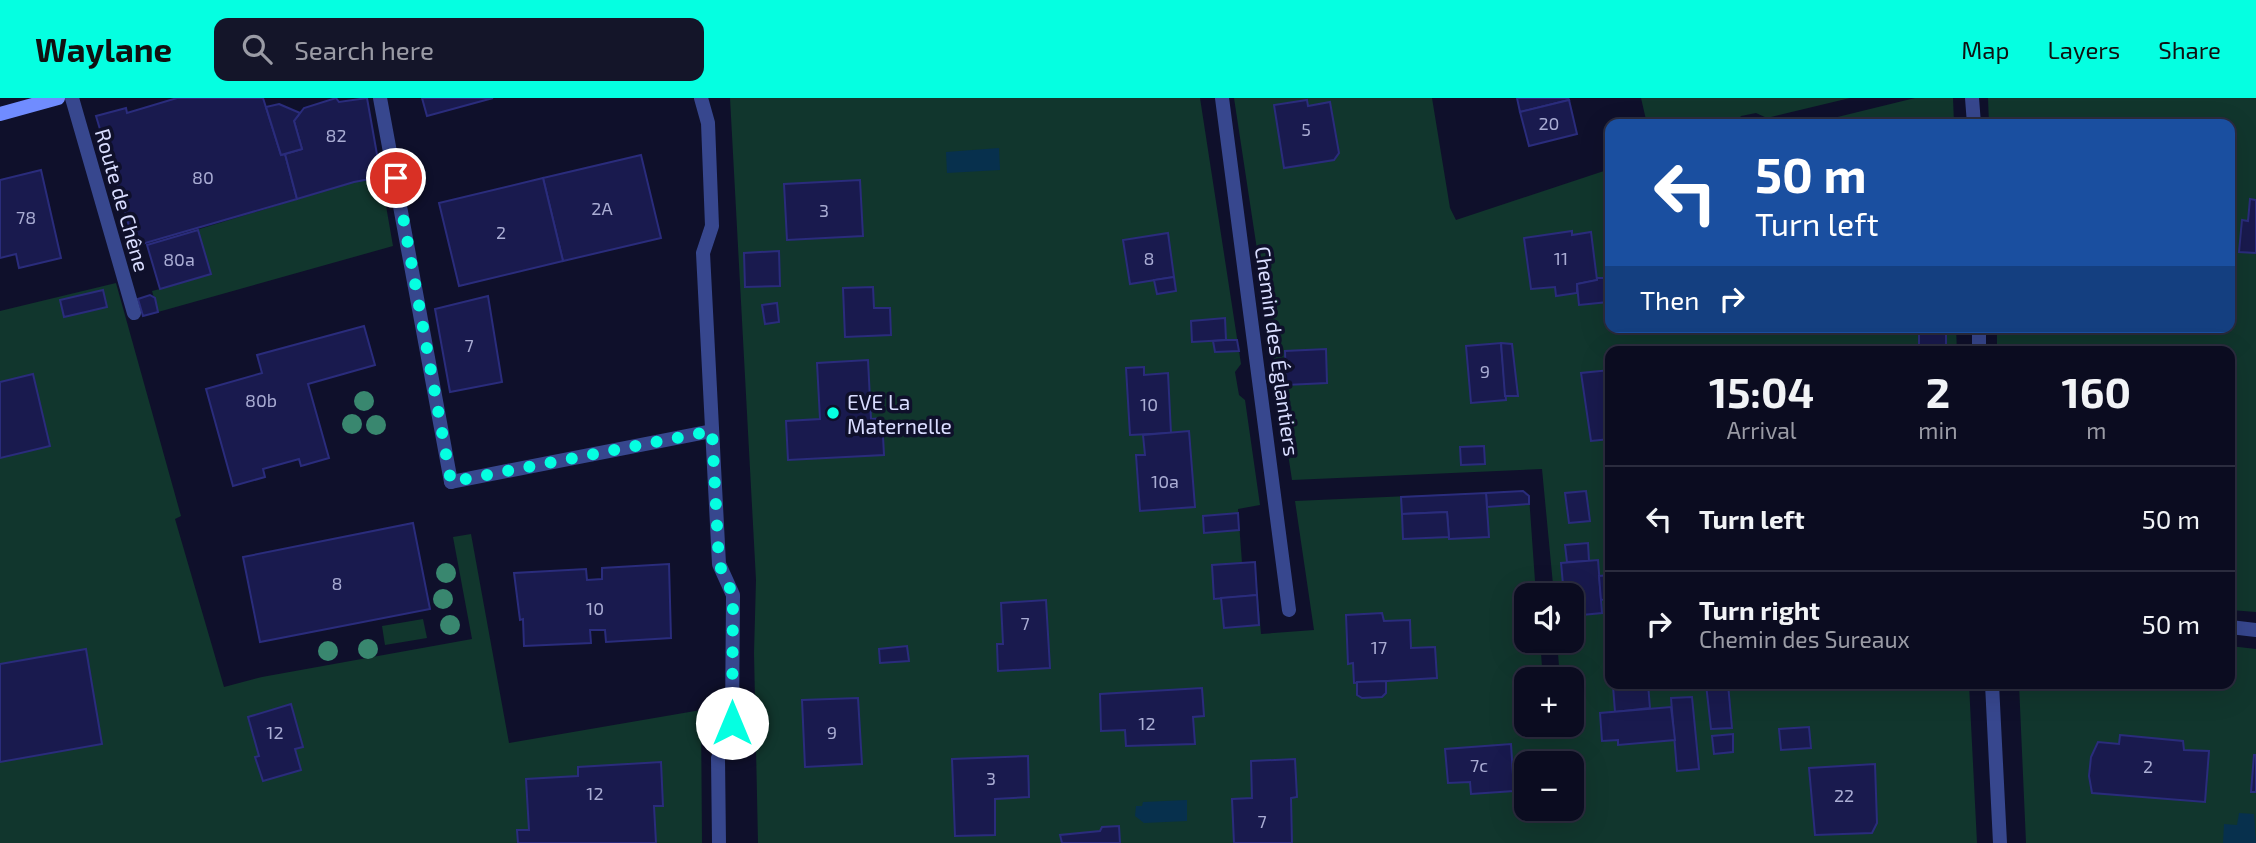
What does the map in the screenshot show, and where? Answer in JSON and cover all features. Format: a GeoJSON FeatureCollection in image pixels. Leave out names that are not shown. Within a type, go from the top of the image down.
{"type":"FeatureCollection","features":[{"type":"Feature","properties":{"kind":"main road"},"geometry":{"type":"LineString","coordinates":[[0,114],[58,98]]}},
{"type":"Feature","properties":{"kind":"street","name":"Route de Chêne"},"geometry":{"type":"LineString","coordinates":[[72,98],[134,313]]}},
{"type":"Feature","properties":{"kind":"street"},"geometry":{"type":"LineString","coordinates":[[380,98],[451,482],[712,431]]}},
{"type":"Feature","properties":{"kind":"street"},"geometry":{"type":"LineString","coordinates":[[701,98],[708,123],[712,226],[703,253],[719,564],[733,595],[732,723],[718,758],[719,843]]}},
{"type":"Feature","properties":{"kind":"street","name":"Chemin des Églantiers"},"geometry":{"type":"LineString","coordinates":[[1223,98],[1276,491],[1289,610]]}},
{"type":"Feature","properties":{"kind":"street"},"geometry":{"type":"LineString","coordinates":[[1972,98],[1974,119]]}},
{"type":"Feature","properties":{"kind":"street"},"geometry":{"type":"LineString","coordinates":[[2235,628],[2256,630]]}},
{"type":"Feature","properties":{"kind":"street"},"geometry":{"type":"LineString","coordinates":[[1992,689],[2000,843]]}},
{"type":"Feature","properties":{"kind":"green space"},"geometry":{"type":"Polygon","coordinates":[[[730,98],[1200,98],[1241,364],[1235,372],[1239,395],[1245,400],[1260,505],[1238,509],[1242,563],[1255,562],[1261,634],[1314,630],[1295,501],[1523,491],[1529,496],[1535,583],[1514,583],[1514,653],[1541,653],[1542,667],[1514,667],[1514,737],[1584,737],[1584,667],[1559,667],[1558,653],[1584,653],[1584,583],[1553,583],[1542,469],[1292,480],[1234,98],[1432,98],[1450,208],[1456,220],[1605,171],[1605,333],[1956,333],[1957,346],[1605,346],[1605,689],[1969,689],[1977,843],[758,843],[754,653],[756,580],[730,98]]]}},
{"type":"Feature","properties":{"kind":"green space"},"geometry":{"type":"Polygon","coordinates":[[[1641,98],[1850,98],[1767,118],[1756,113],[1739,119],[1646,119],[1641,98]]]}},
{"type":"Feature","properties":{"kind":"green space"},"geometry":{"type":"Polygon","coordinates":[[[1915,98],[1953,98],[1954,119],[1829,119],[1915,98]]]}},
{"type":"Feature","properties":{"kind":"green space"},"geometry":{"type":"Polygon","coordinates":[[[1988,98],[2256,98],[2256,612],[2235,610],[2235,346],[1997,346],[1997,333],[2235,333],[2235,119],[1989,119],[1988,98]]]}},
{"type":"Feature","properties":{"kind":"green space"},"geometry":{"type":"Polygon","coordinates":[[[381,177],[393,246],[158,312],[152,291],[160,289],[147,245],[354,182],[381,177]]]}},
{"type":"Feature","properties":{"kind":"green space"},"geometry":{"type":"Polygon","coordinates":[[[116,283],[181,516],[175,519],[224,687],[262,677],[472,639],[453,537],[471,534],[509,743],[701,710],[702,843],[0,843],[0,762],[102,744],[85,649],[0,664],[0,311],[116,283]]]}},
{"type":"Feature","properties":{"kind":"green space"},"geometry":{"type":"Polygon","coordinates":[[[423,619],[427,638],[385,645],[382,626],[423,619]]]}},
{"type":"Feature","properties":{"kind":"green space"},"geometry":{"type":"Polygon","coordinates":[[[2235,647],[2256,649],[2256,843],[2026,843],[2019,689],[2235,689],[2235,647]]]}},
{"type":"Feature","properties":{"kind":"water"},"geometry":{"type":"Polygon","coordinates":[[[999,148],[1000,170],[947,173],[946,152],[999,148]]]}},
{"type":"Feature","properties":{"kind":"water"},"geometry":{"type":"Polygon","coordinates":[[[1187,800],[1187,821],[1144,823],[1135,816],[1136,806],[1142,806],[1143,802],[1187,800]]]}},
{"type":"Feature","properties":{"kind":"water"},"geometry":{"type":"Polygon","coordinates":[[[2239,813],[2254,814],[2256,843],[2223,843],[2224,824],[2237,825],[2239,813]]]}},
{"type":"Feature","properties":{"kind":"building"},"geometry":{"type":"Polygon","coordinates":[[[177,98],[263,98],[281,155],[285,154],[297,199],[135,246],[96,116],[126,108],[127,113],[177,98]]]}},
{"type":"Feature","properties":{"kind":"building"},"geometry":{"type":"Polygon","coordinates":[[[336,98],[339,102],[367,98],[381,177],[297,199],[285,154],[302,149],[294,121],[304,108],[336,98]]]}},
{"type":"Feature","properties":{"kind":"building"},"geometry":{"type":"Polygon","coordinates":[[[422,98],[493,98],[427,116],[422,98]]]}},
{"type":"Feature","properties":{"kind":"building"},"geometry":{"type":"Polygon","coordinates":[[[1517,98],[1568,98],[1569,100],[1520,112],[1517,98]]]}},
{"type":"Feature","properties":{"kind":"building"},"geometry":{"type":"Polygon","coordinates":[[[1307,100],[1308,106],[1330,102],[1339,153],[1334,160],[1284,168],[1274,105],[1307,100]]]}},
{"type":"Feature","properties":{"kind":"building"},"geometry":{"type":"Polygon","coordinates":[[[1569,100],[1577,134],[1529,146],[1520,112],[1569,100]]]}},
{"type":"Feature","properties":{"kind":"building"},"geometry":{"type":"Polygon","coordinates":[[[279,104],[300,113],[294,121],[302,149],[281,155],[266,107],[279,104]]]}},
{"type":"Feature","properties":{"kind":"building"},"geometry":{"type":"Polygon","coordinates":[[[641,155],[661,238],[563,261],[543,178],[641,155]]]}},
{"type":"Feature","properties":{"kind":"building"},"geometry":{"type":"Polygon","coordinates":[[[41,170],[61,258],[19,268],[16,254],[0,258],[0,180],[41,170]]]}},
{"type":"Feature","properties":{"kind":"building"},"geometry":{"type":"Polygon","coordinates":[[[543,178],[563,261],[459,286],[439,203],[543,178]]]}},
{"type":"Feature","properties":{"kind":"building"},"geometry":{"type":"Polygon","coordinates":[[[860,180],[863,236],[787,240],[784,184],[860,180]]]}},
{"type":"Feature","properties":{"kind":"building"},"geometry":{"type":"Polygon","coordinates":[[[2250,199],[2256,200],[2256,253],[2239,252],[2242,220],[2248,221],[2250,199]]]}},
{"type":"Feature","properties":{"kind":"building"},"geometry":{"type":"Polygon","coordinates":[[[198,230],[211,274],[160,289],[147,245],[198,230]]]}},
{"type":"Feature","properties":{"kind":"building"},"geometry":{"type":"Polygon","coordinates":[[[1572,231],[1572,235],[1591,232],[1597,280],[1577,284],[1577,293],[1556,296],[1555,287],[1531,289],[1524,238],[1572,231]]]}},
{"type":"Feature","properties":{"kind":"building"},"geometry":{"type":"Polygon","coordinates":[[[1168,233],[1174,277],[1130,284],[1123,240],[1168,233]]]}},
{"type":"Feature","properties":{"kind":"building"},"geometry":{"type":"Polygon","coordinates":[[[779,251],[780,286],[745,287],[744,253],[779,251]]]}},
{"type":"Feature","properties":{"kind":"building"},"geometry":{"type":"Polygon","coordinates":[[[1174,277],[1176,291],[1157,294],[1154,280],[1174,277]]]}},
{"type":"Feature","properties":{"kind":"building"},"geometry":{"type":"Polygon","coordinates":[[[1605,278],[1605,302],[1579,305],[1577,284],[1605,278]]]}},
{"type":"Feature","properties":{"kind":"building"},"geometry":{"type":"Polygon","coordinates":[[[873,287],[874,308],[890,308],[891,335],[845,337],[843,288],[873,287]]]}},
{"type":"Feature","properties":{"kind":"building"},"geometry":{"type":"Polygon","coordinates":[[[103,290],[107,307],[64,317],[60,300],[103,290]]]}},
{"type":"Feature","properties":{"kind":"building"},"geometry":{"type":"Polygon","coordinates":[[[150,295],[155,298],[158,312],[143,316],[138,299],[150,295]]]}},
{"type":"Feature","properties":{"kind":"building"},"geometry":{"type":"Polygon","coordinates":[[[488,296],[502,382],[450,392],[435,309],[488,296]]]}},
{"type":"Feature","properties":{"kind":"building"},"geometry":{"type":"Polygon","coordinates":[[[777,303],[779,322],[765,324],[762,305],[777,303]]]}},
{"type":"Feature","properties":{"kind":"building"},"geometry":{"type":"Polygon","coordinates":[[[1225,318],[1226,340],[1192,342],[1191,321],[1225,318]]]}},
{"type":"Feature","properties":{"kind":"building"},"geometry":{"type":"Polygon","coordinates":[[[364,326],[375,365],[308,384],[329,458],[301,466],[299,459],[263,469],[265,477],[233,486],[206,389],[262,373],[257,355],[364,326]]]}},
{"type":"Feature","properties":{"kind":"building"},"geometry":{"type":"Polygon","coordinates":[[[1919,333],[1946,333],[1946,346],[1919,346],[1919,333]]]}},
{"type":"Feature","properties":{"kind":"building"},"geometry":{"type":"Polygon","coordinates":[[[1237,340],[1239,351],[1215,352],[1213,341],[1237,340]]]}},
{"type":"Feature","properties":{"kind":"building"},"geometry":{"type":"Polygon","coordinates":[[[1501,343],[1506,400],[1471,403],[1466,346],[1501,343]]]}},
{"type":"Feature","properties":{"kind":"building"},"geometry":{"type":"Polygon","coordinates":[[[1501,343],[1512,344],[1518,396],[1505,396],[1501,343]]]}},
{"type":"Feature","properties":{"kind":"building"},"geometry":{"type":"Polygon","coordinates":[[[1326,349],[1327,383],[1286,385],[1285,351],[1326,349]]]}},
{"type":"Feature","properties":{"kind":"building"},"geometry":{"type":"Polygon","coordinates":[[[868,360],[871,419],[882,418],[884,455],[788,460],[786,421],[820,419],[817,363],[868,360]]]}},
{"type":"Feature","properties":{"kind":"building"},"geometry":{"type":"Polygon","coordinates":[[[1144,367],[1144,375],[1168,373],[1171,433],[1130,435],[1126,368],[1144,367]]]}},
{"type":"Feature","properties":{"kind":"building"},"geometry":{"type":"Polygon","coordinates":[[[1605,371],[1605,440],[1591,441],[1581,373],[1605,371]]]}},
{"type":"Feature","properties":{"kind":"building"},"geometry":{"type":"Polygon","coordinates":[[[33,374],[50,446],[0,458],[0,382],[33,374]]]}},
{"type":"Feature","properties":{"kind":"building"},"geometry":{"type":"Polygon","coordinates":[[[1189,431],[1195,507],[1140,511],[1136,455],[1145,455],[1143,435],[1189,431]]]}},
{"type":"Feature","properties":{"kind":"building"},"geometry":{"type":"Polygon","coordinates":[[[1484,446],[1485,464],[1461,465],[1460,447],[1484,446]]]}},
{"type":"Feature","properties":{"kind":"building"},"geometry":{"type":"Polygon","coordinates":[[[1523,491],[1529,496],[1529,504],[1487,507],[1486,493],[1523,491]]]}},
{"type":"Feature","properties":{"kind":"building"},"geometry":{"type":"Polygon","coordinates":[[[1586,491],[1590,521],[1569,523],[1565,493],[1586,491]]]}},
{"type":"Feature","properties":{"kind":"building"},"geometry":{"type":"Polygon","coordinates":[[[1486,493],[1489,537],[1449,539],[1447,512],[1402,514],[1401,497],[1486,493]]]}},
{"type":"Feature","properties":{"kind":"building"},"geometry":{"type":"Polygon","coordinates":[[[1447,512],[1449,537],[1403,539],[1402,514],[1447,512]]]}},
{"type":"Feature","properties":{"kind":"building"},"geometry":{"type":"Polygon","coordinates":[[[1238,513],[1239,530],[1204,533],[1203,516],[1238,513]]]}},
{"type":"Feature","properties":{"kind":"building"},"geometry":{"type":"Polygon","coordinates":[[[413,523],[430,609],[260,642],[243,557],[413,523]]]}},
{"type":"Feature","properties":{"kind":"building"},"geometry":{"type":"Polygon","coordinates":[[[1588,543],[1589,561],[1567,562],[1565,545],[1588,543]]]}},
{"type":"Feature","properties":{"kind":"building"},"geometry":{"type":"Polygon","coordinates":[[[1598,560],[1602,613],[1584,615],[1584,583],[1563,583],[1561,563],[1598,560]]]}},
{"type":"Feature","properties":{"kind":"building"},"geometry":{"type":"Polygon","coordinates":[[[1255,562],[1257,595],[1214,599],[1212,565],[1255,562]]]}},
{"type":"Feature","properties":{"kind":"building"},"geometry":{"type":"Polygon","coordinates":[[[669,564],[671,638],[606,642],[605,630],[590,630],[591,643],[524,646],[523,619],[520,620],[514,573],[586,569],[587,580],[602,579],[602,568],[669,564]]]}},
{"type":"Feature","properties":{"kind":"building"},"geometry":{"type":"Polygon","coordinates":[[[1605,575],[1605,600],[1601,600],[1599,576],[1605,575]]]}},
{"type":"Feature","properties":{"kind":"building"},"geometry":{"type":"Polygon","coordinates":[[[1257,595],[1259,625],[1224,628],[1221,598],[1257,595]]]}},
{"type":"Feature","properties":{"kind":"building"},"geometry":{"type":"Polygon","coordinates":[[[1046,600],[1050,668],[998,671],[997,644],[1003,644],[1001,603],[1046,600]]]}},
{"type":"Feature","properties":{"kind":"building"},"geometry":{"type":"Polygon","coordinates":[[[1382,613],[1384,621],[1410,620],[1411,648],[1435,647],[1437,678],[1354,683],[1353,663],[1348,664],[1346,615],[1382,613]]]}},
{"type":"Feature","properties":{"kind":"building"},"geometry":{"type":"Polygon","coordinates":[[[907,646],[909,661],[880,663],[879,649],[907,646]]]}},
{"type":"Feature","properties":{"kind":"building"},"geometry":{"type":"Polygon","coordinates":[[[86,649],[102,744],[0,762],[0,664],[86,649]]]}},
{"type":"Feature","properties":{"kind":"building"},"geometry":{"type":"Polygon","coordinates":[[[1386,681],[1386,693],[1382,697],[1362,698],[1357,695],[1357,682],[1386,681]]]}},
{"type":"Feature","properties":{"kind":"building"},"geometry":{"type":"Polygon","coordinates":[[[1202,688],[1204,716],[1193,717],[1195,744],[1126,746],[1125,730],[1101,731],[1100,694],[1202,688]]]}},
{"type":"Feature","properties":{"kind":"building"},"geometry":{"type":"Polygon","coordinates":[[[1613,689],[1648,689],[1650,708],[1615,712],[1613,689]]]}},
{"type":"Feature","properties":{"kind":"building"},"geometry":{"type":"Polygon","coordinates":[[[1707,689],[1728,689],[1732,728],[1711,729],[1707,689]]]}},
{"type":"Feature","properties":{"kind":"building"},"geometry":{"type":"Polygon","coordinates":[[[1692,697],[1699,769],[1677,771],[1671,698],[1692,697]]]}},
{"type":"Feature","properties":{"kind":"building"},"geometry":{"type":"Polygon","coordinates":[[[858,698],[862,764],[805,767],[802,700],[858,698]]]}},
{"type":"Feature","properties":{"kind":"building"},"geometry":{"type":"Polygon","coordinates":[[[291,704],[303,747],[295,749],[301,770],[263,781],[255,757],[259,756],[248,717],[291,704]]]}},
{"type":"Feature","properties":{"kind":"building"},"geometry":{"type":"Polygon","coordinates":[[[1671,707],[1675,740],[1618,745],[1618,740],[1602,741],[1600,713],[1671,707]]]}},
{"type":"Feature","properties":{"kind":"building"},"geometry":{"type":"Polygon","coordinates":[[[1809,727],[1811,748],[1781,750],[1779,729],[1809,727]]]}},
{"type":"Feature","properties":{"kind":"building"},"geometry":{"type":"Polygon","coordinates":[[[1733,734],[1733,752],[1714,754],[1712,736],[1733,734]]]}},
{"type":"Feature","properties":{"kind":"building"},"geometry":{"type":"Polygon","coordinates":[[[2120,735],[2183,741],[2184,750],[2209,751],[2205,802],[2092,793],[2089,776],[2091,757],[2098,742],[2119,744],[2120,735]]]}},
{"type":"Feature","properties":{"kind":"building"},"geometry":{"type":"Polygon","coordinates":[[[1511,744],[1514,791],[1471,794],[1470,782],[1448,783],[1445,749],[1511,744]]]}},
{"type":"Feature","properties":{"kind":"building"},"geometry":{"type":"Polygon","coordinates":[[[2254,755],[2256,792],[2251,792],[2254,755]]]}},
{"type":"Feature","properties":{"kind":"building"},"geometry":{"type":"Polygon","coordinates":[[[1028,756],[1029,797],[995,799],[995,835],[955,836],[952,759],[1028,756]]]}},
{"type":"Feature","properties":{"kind":"building"},"geometry":{"type":"Polygon","coordinates":[[[1295,759],[1297,797],[1291,798],[1292,843],[1234,843],[1232,799],[1252,798],[1251,761],[1295,759]]]}},
{"type":"Feature","properties":{"kind":"building"},"geometry":{"type":"Polygon","coordinates":[[[661,762],[663,806],[654,806],[656,843],[518,843],[517,830],[529,830],[526,779],[578,776],[578,767],[661,762]]]}},
{"type":"Feature","properties":{"kind":"building"},"geometry":{"type":"Polygon","coordinates":[[[1875,764],[1877,823],[1872,833],[1815,835],[1809,768],[1875,764]]]}},
{"type":"Feature","properties":{"kind":"building"},"geometry":{"type":"Polygon","coordinates":[[[1119,826],[1120,843],[1062,843],[1060,835],[1100,831],[1102,827],[1119,826]]]}},
{"type":"Feature","properties":{"kind":"place","name":"EVE La Maternelle"},"geometry":{"type":"Point","coordinates":[833,413]}},
{"type":"Feature","properties":{"kind":"route"},"geometry":{"type":"LineString","coordinates":[[396,178],[451,482],[712,431],[719,564],[733,595],[732,723]]}}]}
